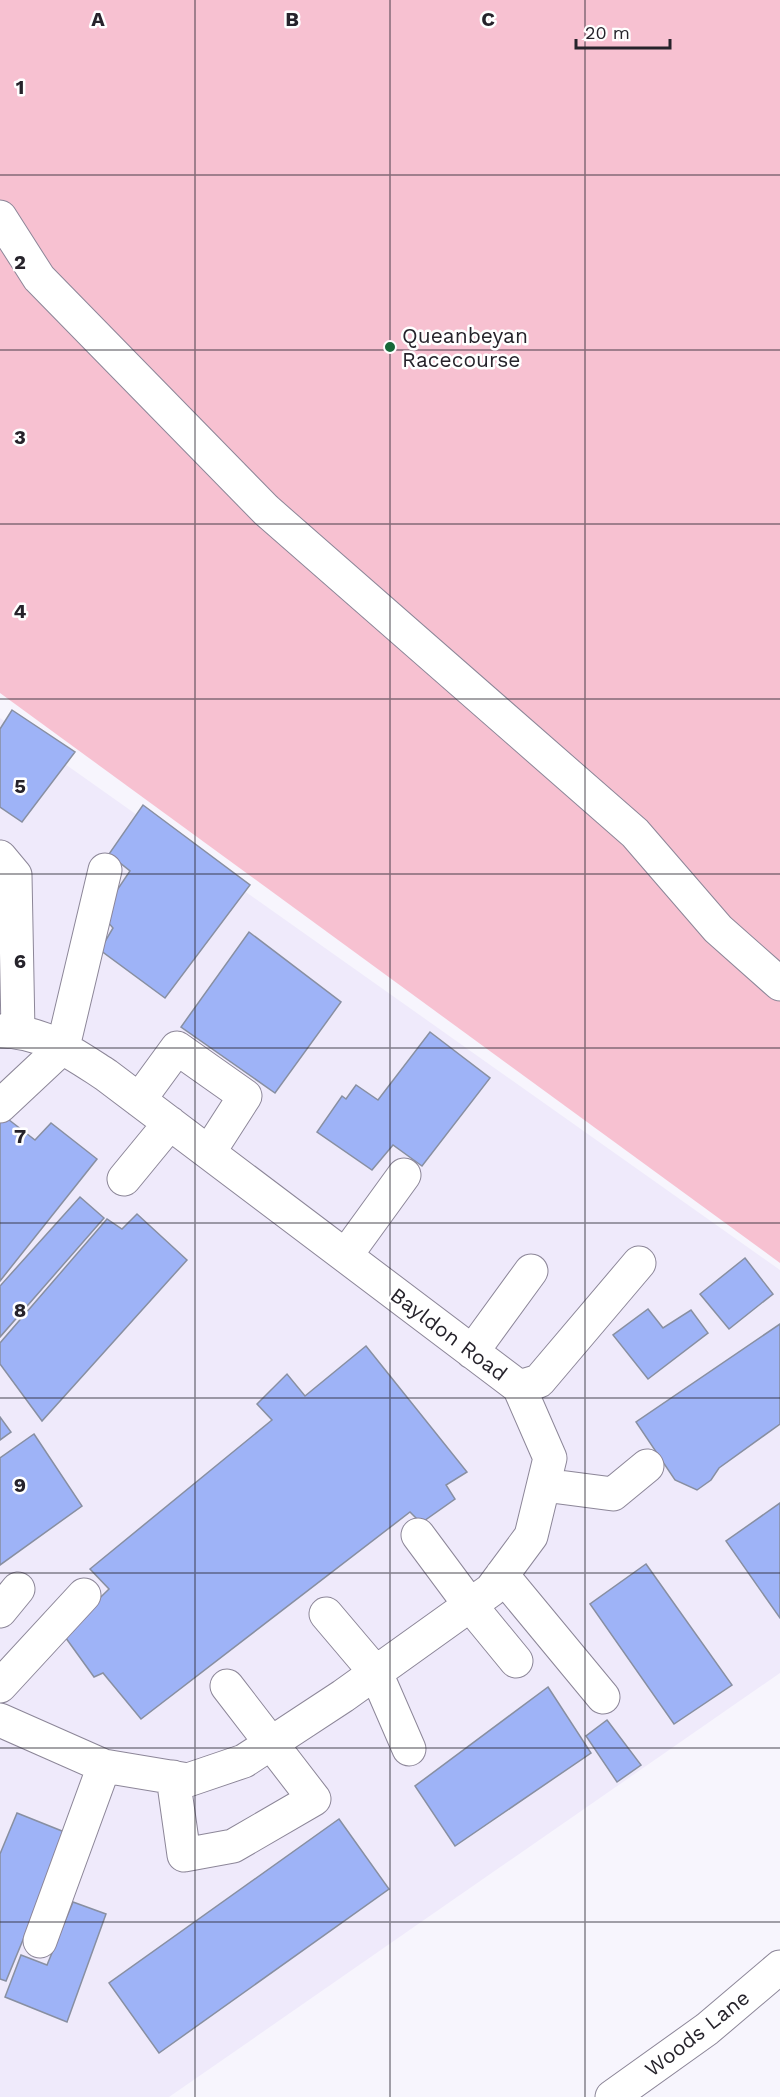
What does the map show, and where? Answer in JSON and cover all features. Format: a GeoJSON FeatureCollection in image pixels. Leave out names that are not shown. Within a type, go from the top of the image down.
{"type":"FeatureCollection","features":[{"type":"Feature","properties":{"kind":"street"},"geometry":{"type":"LineString","coordinates":[[0,217],[39,278],[266,510],[635,833],[718,929],[780,984]]}},
{"type":"Feature","properties":{"kind":"street"},"geometry":{"type":"LineString","coordinates":[[0,857],[15,875],[9,1031]]}},
{"type":"Feature","properties":{"kind":"street"},"geometry":{"type":"LineString","coordinates":[[0,1106],[63,1047],[105,870]]}},
{"type":"Feature","properties":{"kind":"street","name":"Bayldon Road"},"geometry":{"type":"LineString","coordinates":[[0,1720],[104,1766],[188,1780],[244,1761],[376,1673],[491,1590],[531,1536],[550,1458],[519,1387],[139,1100],[63,1047],[9,1031]]}},
{"type":"Feature","properties":{"kind":"street"},"geometry":{"type":"LineString","coordinates":[[139,1100],[177,1048],[245,1096],[210,1152]]}},
{"type":"Feature","properties":{"kind":"street"},"geometry":{"type":"LineString","coordinates":[[124,1179],[170,1123]]}},
{"type":"Feature","properties":{"kind":"street"},"geometry":{"type":"LineString","coordinates":[[346,1255],[404,1175]]}},
{"type":"Feature","properties":{"kind":"street"},"geometry":{"type":"LineString","coordinates":[[519,1387],[539,1381],[639,1263]]}},
{"type":"Feature","properties":{"kind":"street"},"geometry":{"type":"LineString","coordinates":[[472,1352],[531,1271]]}},
{"type":"Feature","properties":{"kind":"street"},"geometry":{"type":"LineString","coordinates":[[544,1485],[613,1494],[647,1466]]}},
{"type":"Feature","properties":{"kind":"street"},"geometry":{"type":"LineString","coordinates":[[418,1535],[470,1605],[516,1661]]}},
{"type":"Feature","properties":{"kind":"street"},"geometry":{"type":"LineString","coordinates":[[502,1575],[603,1697]]}},
{"type":"Feature","properties":{"kind":"street"},"geometry":{"type":"LineString","coordinates":[[0,1686],[84,1595]]}},
{"type":"Feature","properties":{"kind":"street"},"geometry":{"type":"LineString","coordinates":[[326,1614],[376,1673],[409,1749]]}},
{"type":"Feature","properties":{"kind":"street"},"geometry":{"type":"LineString","coordinates":[[173,1777],[184,1855],[233,1845],[314,1799],[227,1686]]}},
{"type":"Feature","properties":{"kind":"street"},"geometry":{"type":"LineString","coordinates":[[40,1941],[104,1766]]}},
{"type":"Feature","properties":{"kind":"street","name":"Woods Lane"},"geometry":{"type":"LineString","coordinates":[[612,2097],[707,2029],[780,1967]]}},
{"type":"Feature","properties":{"kind":"shaded area","name":"Queanbeyan Racecourse"},"geometry":{"type":"Polygon","coordinates":[[[0,0],[780,0],[780,1263],[0,693],[0,0]]]}},
{"type":"Feature","properties":{"kind":"shaded area"},"geometry":{"type":"Polygon","coordinates":[[[0,718],[780,1270],[780,1673],[169,2097],[0,2097],[0,718]]]}},
{"type":"Feature","properties":{"kind":"building"},"geometry":{"type":"Polygon","coordinates":[[[12,710],[75,752],[22,822],[0,807],[0,729],[12,710]]]}},
{"type":"Feature","properties":{"kind":"building"},"geometry":{"type":"Polygon","coordinates":[[[143,805],[250,885],[165,998],[100,950],[113,928],[101,914],[130,871],[109,854],[143,805]]]}},
{"type":"Feature","properties":{"kind":"building"},"geometry":{"type":"Polygon","coordinates":[[[249,932],[341,1002],[275,1093],[181,1027],[249,932]]]}},
{"type":"Feature","properties":{"kind":"building"},"geometry":{"type":"Polygon","coordinates":[[[430,1032],[490,1078],[422,1166],[393,1145],[372,1170],[317,1132],[342,1096],[346,1099],[356,1085],[378,1100],[430,1032]]]}},
{"type":"Feature","properties":{"kind":"building"},"geometry":{"type":"Polygon","coordinates":[[[4,1116],[35,1140],[51,1123],[97,1159],[0,1281],[0,1122],[4,1116]]]}},
{"type":"Feature","properties":{"kind":"building"},"geometry":{"type":"Polygon","coordinates":[[[80,1197],[104,1218],[0,1337],[0,1286],[80,1197]]]}},
{"type":"Feature","properties":{"kind":"building"},"geometry":{"type":"Polygon","coordinates":[[[137,1214],[187,1260],[42,1421],[0,1364],[0,1343],[107,1219],[122,1229],[137,1214]]]}},
{"type":"Feature","properties":{"kind":"building"},"geometry":{"type":"Polygon","coordinates":[[[745,1258],[773,1294],[729,1329],[700,1294],[745,1258]]]}},
{"type":"Feature","properties":{"kind":"building"},"geometry":{"type":"Polygon","coordinates":[[[648,1309],[663,1328],[691,1310],[708,1333],[648,1379],[613,1335],[648,1309]]]}},
{"type":"Feature","properties":{"kind":"building"},"geometry":{"type":"Polygon","coordinates":[[[780,1324],[780,1424],[719,1468],[711,1480],[697,1490],[675,1480],[636,1422],[780,1324]]]}},
{"type":"Feature","properties":{"kind":"building"},"geometry":{"type":"Polygon","coordinates":[[[366,1346],[467,1472],[446,1485],[455,1499],[421,1523],[410,1512],[141,1719],[103,1673],[94,1677],[63,1634],[109,1589],[90,1569],[272,1420],[257,1404],[287,1374],[305,1396],[366,1346]]]}},
{"type":"Feature","properties":{"kind":"building"},"geometry":{"type":"Polygon","coordinates":[[[0,1417],[11,1432],[0,1440],[0,1417]]]}},
{"type":"Feature","properties":{"kind":"building"},"geometry":{"type":"Polygon","coordinates":[[[34,1434],[82,1506],[0,1565],[0,1458],[34,1434]]]}},
{"type":"Feature","properties":{"kind":"building"},"geometry":{"type":"Polygon","coordinates":[[[780,1503],[780,1618],[726,1541],[780,1503]]]}},
{"type":"Feature","properties":{"kind":"building"},"geometry":{"type":"Polygon","coordinates":[[[646,1564],[732,1685],[674,1724],[590,1604],[646,1564]]]}},
{"type":"Feature","properties":{"kind":"building"},"geometry":{"type":"Polygon","coordinates":[[[548,1687],[591,1753],[455,1846],[415,1786],[548,1687]]]}},
{"type":"Feature","properties":{"kind":"building"},"geometry":{"type":"Polygon","coordinates":[[[607,1720],[641,1765],[617,1782],[586,1736],[607,1720]]]}},
{"type":"Feature","properties":{"kind":"building"},"geometry":{"type":"Polygon","coordinates":[[[17,1813],[67,1833],[6,1981],[0,1979],[0,1854],[17,1813]]]}},
{"type":"Feature","properties":{"kind":"building"},"geometry":{"type":"Polygon","coordinates":[[[339,1819],[389,1889],[159,2053],[109,1983],[339,1819]]]}},
{"type":"Feature","properties":{"kind":"building"},"geometry":{"type":"Polygon","coordinates":[[[73,1902],[106,1914],[67,2022],[5,1997],[21,1955],[47,1965],[73,1902]]]}},
{"type":"Feature","properties":{"kind":"place","name":"Queanbeyan Racecourse"},"geometry":{"type":"Point","coordinates":[390,347]}}]}
